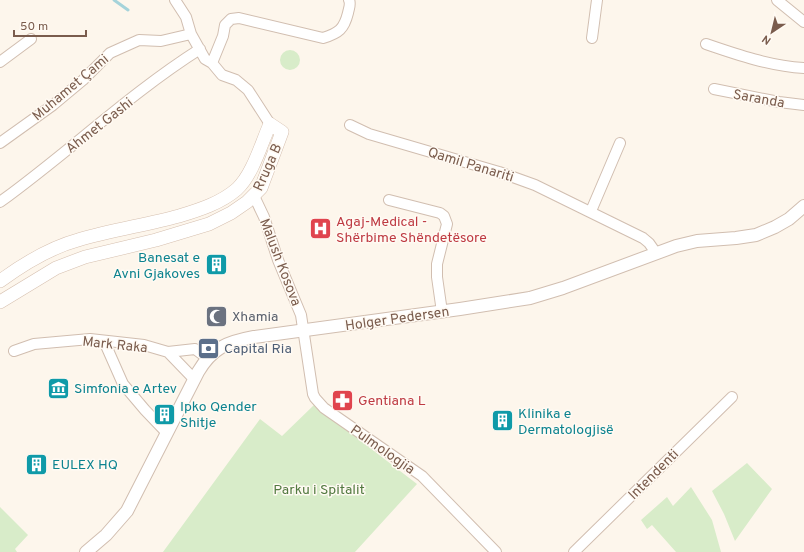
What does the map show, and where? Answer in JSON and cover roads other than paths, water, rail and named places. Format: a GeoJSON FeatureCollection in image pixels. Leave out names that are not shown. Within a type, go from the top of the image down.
{"type":"FeatureCollection","features":[{"type":"Feature","properties":{"kind":"main road","name":"Rruga B"},"geometry":{"type":"LineString","coordinates":[[0,281],[47,253],[77,240],[158,222],[201,209],[222,199],[237,188],[247,176],[270,124],[282,132],[261,188],[254,196],[231,213],[209,224],[156,240],[85,258],[56,268],[0,302]]}},
{"type":"Feature","properties":{"kind":"street"},"geometry":{"type":"LineString","coordinates":[[175,0],[186,17],[191,34],[205,59],[212,63],[222,75],[236,80],[248,90],[270,124]]}},
{"type":"Feature","properties":{"kind":"street"},"geometry":{"type":"LineString","coordinates":[[212,63],[223,36],[225,25],[231,19],[239,18],[323,38],[334,35],[343,28],[350,3],[349,0]]}},
{"type":"Feature","properties":{"kind":"street"},"geometry":{"type":"LineString","coordinates":[[592,38],[597,0]]}},
{"type":"Feature","properties":{"kind":"street"},"geometry":{"type":"LineString","coordinates":[[777,0],[804,22]]}},
{"type":"Feature","properties":{"kind":"street","name":"Muhamet Çami"},"geometry":{"type":"LineString","coordinates":[[0,143],[53,105],[83,80],[110,53],[139,40],[162,41],[191,34]]}},
{"type":"Feature","properties":{"kind":"street"},"geometry":{"type":"LineString","coordinates":[[0,62],[31,39]]}},
{"type":"Feature","properties":{"kind":"street"},"geometry":{"type":"LineString","coordinates":[[706,44],[768,63],[804,68]]}},
{"type":"Feature","properties":{"kind":"street","name":"Ahmet Gashi"},"geometry":{"type":"LineString","coordinates":[[0,202],[170,68],[200,49]]}},
{"type":"Feature","properties":{"kind":"street","name":"Saranda"},"geometry":{"type":"LineString","coordinates":[[714,89],[779,102],[804,105]]}},
{"type":"Feature","properties":{"kind":"street","name":"Qamil Panariti"},"geometry":{"type":"LineString","coordinates":[[350,125],[369,134],[499,172],[535,185],[591,211],[643,238],[649,243],[656,253]]}},
{"type":"Feature","properties":{"kind":"street"},"geometry":{"type":"LineString","coordinates":[[591,211],[620,143]]}},
{"type":"Feature","properties":{"kind":"street","name":"Malush Kosova"},"geometry":{"type":"LineString","coordinates":[[254,196],[264,217],[278,260],[301,314],[304,330]]}},
{"type":"Feature","properties":{"kind":"street"},"geometry":{"type":"LineString","coordinates":[[389,200],[440,213],[446,220],[447,224],[437,264],[437,277],[442,312]]}},
{"type":"Feature","properties":{"kind":"street","name":"Holger Pedersen"},"geometry":{"type":"LineString","coordinates":[[86,552],[106,535],[127,511],[194,379],[207,358],[224,346],[235,341],[304,330],[442,312],[546,294],[602,275],[676,246],[697,241],[756,235],[789,219],[804,206]]}},
{"type":"Feature","properties":{"kind":"street","name":"Pulmologjia"},"geometry":{"type":"LineString","coordinates":[[304,330],[313,394],[319,403],[334,416],[422,476],[496,552]]}},
{"type":"Feature","properties":{"kind":"street","name":"Mark Raka"},"geometry":{"type":"LineString","coordinates":[[14,351],[45,342],[90,339],[144,346],[168,352],[195,348],[207,358]]}},
{"type":"Feature","properties":{"kind":"street"},"geometry":{"type":"LineString","coordinates":[[104,341],[123,384],[167,433]]}},
{"type":"Feature","properties":{"kind":"street","name":"Mark Raka"},"geometry":{"type":"LineString","coordinates":[[168,352],[194,379]]}},
{"type":"Feature","properties":{"kind":"street","name":"Intendenti"},"geometry":{"type":"LineString","coordinates":[[574,552],[732,397]]}},
{"type":"Feature","properties":{"kind":"waterway"},"geometry":{"type":"LineString","coordinates":[[114,0],[128,10]]}},
{"type":"Feature","properties":{"kind":"place","name":"Agaj-Medical - Shërbime Shëndetësore"},"geometry":{"type":"Point","coordinates":[320,229]}},
{"type":"Feature","properties":{"kind":"place","name":"Banesat e Avni Gjakoves"},"geometry":{"type":"Point","coordinates":[216,265]}},
{"type":"Feature","properties":{"kind":"place","name":"Xhamia"},"geometry":{"type":"Point","coordinates":[217,316]}},
{"type":"Feature","properties":{"kind":"place","name":"Capital Ria"},"geometry":{"type":"Point","coordinates":[209,348]}},
{"type":"Feature","properties":{"kind":"place","name":"Simfonia e Artev"},"geometry":{"type":"Point","coordinates":[58,388]}},
{"type":"Feature","properties":{"kind":"place","name":"Gentiana L"},"geometry":{"type":"Point","coordinates":[342,400]}},
{"type":"Feature","properties":{"kind":"place","name":"Ipko Qender Shitje"},"geometry":{"type":"Point","coordinates":[164,414]}},
{"type":"Feature","properties":{"kind":"place","name":"Klinika e Dermatologjisë"},"geometry":{"type":"Point","coordinates":[502,421]}},
{"type":"Feature","properties":{"kind":"place","name":"EULEX HQ"},"geometry":{"type":"Point","coordinates":[36,464]}},
{"type":"Feature","properties":{"kind":"park label","name":"Parku i Spitalit"},"geometry":{"type":"Point","coordinates":[319,489]}}]}
